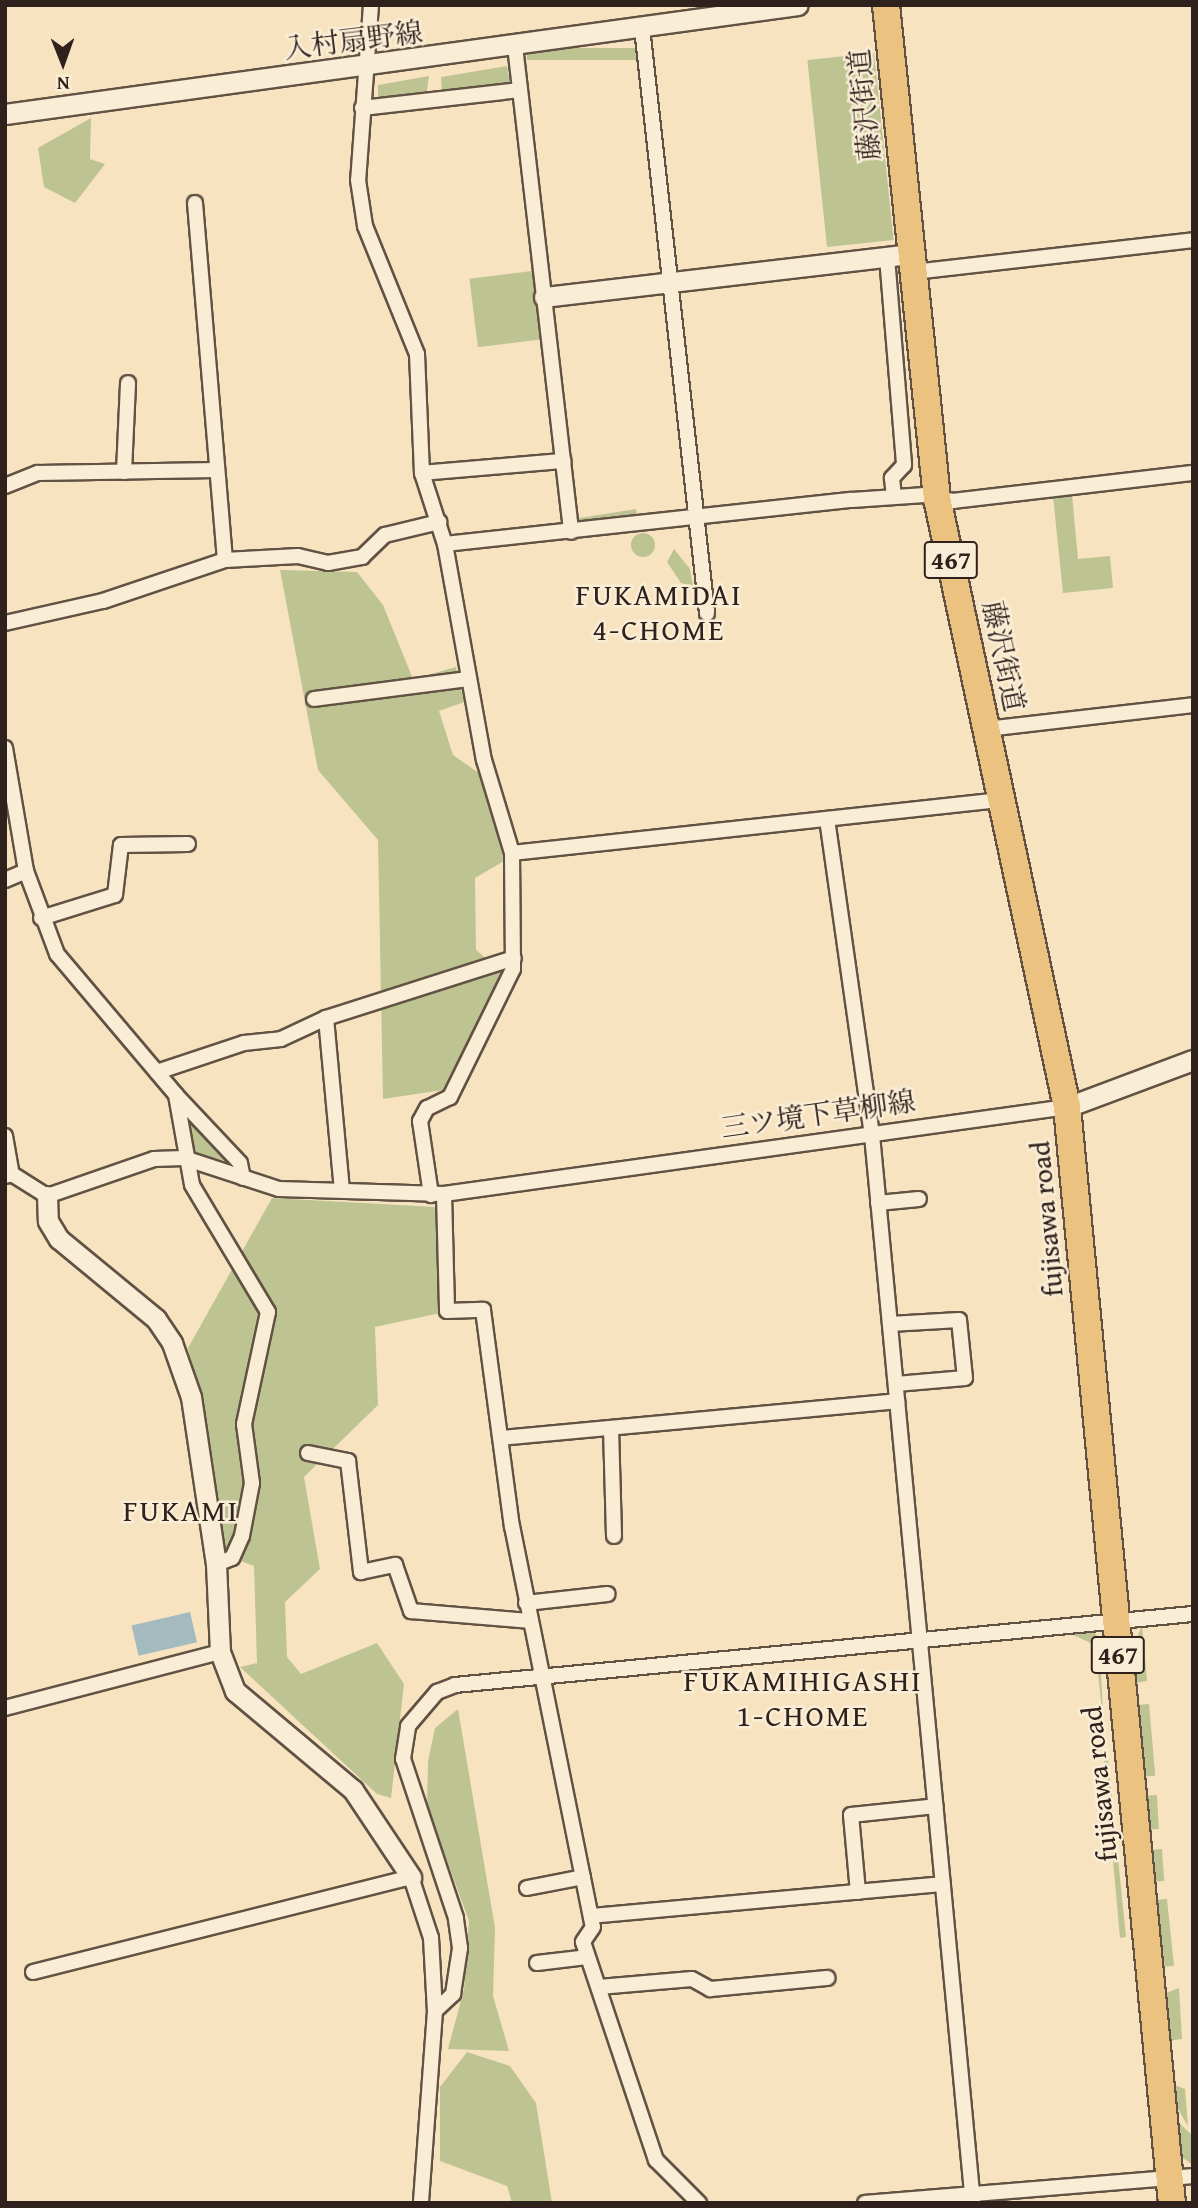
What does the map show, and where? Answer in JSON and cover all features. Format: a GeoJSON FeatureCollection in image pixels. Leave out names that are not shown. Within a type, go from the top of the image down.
{"type":"FeatureCollection","features":[{"type":"Feature","properties":{"kind":"highway","name":"藤沢街道"},"geometry":{"type":"LineString","coordinates":[[886,5],[904,261],[937,498],[1067,1107]]}},
{"type":"Feature","properties":{"kind":"highway","name":"fujisawa road"},"geometry":{"type":"LineString","coordinates":[[1067,1107],[1115,1621],[1178,2186]]}},
{"type":"Feature","properties":{"kind":"street"},"geometry":{"type":"LineString","coordinates":[[371,5],[358,180],[365,226],[417,354],[422,473],[445,544],[484,760],[512,853],[514,958],[450,1097],[427,1108],[420,1121],[438,1194],[447,1311],[483,1310],[529,1621],[593,1927],[583,1942],[587,1957],[656,2160],[699,2203]]}},
{"type":"Feature","properties":{"kind":"street","name":"入村扇野線"},"geometry":{"type":"LineString","coordinates":[[5,114],[515,46],[797,5]]}},
{"type":"Feature","properties":{"kind":"street"},"geometry":{"type":"LineString","coordinates":[[642,28],[706,613]]}},
{"type":"Feature","properties":{"kind":"street"},"geometry":{"type":"LineString","coordinates":[[515,46],[571,532]]}},
{"type":"Feature","properties":{"kind":"street"},"geometry":{"type":"LineString","coordinates":[[362,108],[520,90]]}},
{"type":"Feature","properties":{"kind":"street"},"geometry":{"type":"LineString","coordinates":[[195,203],[225,560]]}},
{"type":"Feature","properties":{"kind":"street"},"geometry":{"type":"LineString","coordinates":[[544,296],[904,261],[1193,240]]}},
{"type":"Feature","properties":{"kind":"street"},"geometry":{"type":"LineString","coordinates":[[894,497],[892,478],[904,465],[904,261]]}},
{"type":"Feature","properties":{"kind":"street"},"geometry":{"type":"LineString","coordinates":[[124,472],[128,383]]}},
{"type":"Feature","properties":{"kind":"street"},"geometry":{"type":"LineString","coordinates":[[422,473],[563,461]]}},
{"type":"Feature","properties":{"kind":"street"},"geometry":{"type":"LineString","coordinates":[[5,486],[38,473],[216,470]]}},
{"type":"Feature","properties":{"kind":"street"},"geometry":{"type":"LineString","coordinates":[[445,544],[894,497],[953,501],[1193,473]]}},
{"type":"Feature","properties":{"kind":"street"},"geometry":{"type":"LineString","coordinates":[[5,623],[103,601],[225,560],[298,556],[328,563],[362,557],[385,536],[439,522]]}},
{"type":"Feature","properties":{"kind":"street"},"geometry":{"type":"LineString","coordinates":[[314,699],[469,679]]}},
{"type":"Feature","properties":{"kind":"street"},"geometry":{"type":"LineString","coordinates":[[987,729],[1193,705]]}},
{"type":"Feature","properties":{"kind":"street"},"geometry":{"type":"LineString","coordinates":[[5,748],[26,871],[41,918],[73,980],[240,1163],[243,1178]]}},
{"type":"Feature","properties":{"kind":"street"},"geometry":{"type":"LineString","coordinates":[[512,853],[1001,800]]}},
{"type":"Feature","properties":{"kind":"street"},"geometry":{"type":"LineString","coordinates":[[827,819],[872,1135],[973,2199]]}},
{"type":"Feature","properties":{"kind":"street"},"geometry":{"type":"LineString","coordinates":[[41,918],[115,895],[121,845],[188,844]]}},
{"type":"Feature","properties":{"kind":"street"},"geometry":{"type":"LineString","coordinates":[[5,880],[26,871]]}},
{"type":"Feature","properties":{"kind":"street"},"geometry":{"type":"LineString","coordinates":[[157,1072],[244,1043],[281,1039],[326,1018],[514,958]]}},
{"type":"Feature","properties":{"kind":"street"},"geometry":{"type":"LineString","coordinates":[[326,1018],[342,1189]]}},
{"type":"Feature","properties":{"kind":"street","name":"三ツ境下草柳線"},"geometry":{"type":"LineString","coordinates":[[184,1158],[279,1189],[438,1194],[1067,1107],[1193,1060]]}},
{"type":"Feature","properties":{"kind":"street"},"geometry":{"type":"LineString","coordinates":[[176,1095],[184,1158],[192,1185],[268,1312],[244,1424],[252,1483],[242,1536],[232,1558],[216,1564]]}},
{"type":"Feature","properties":{"kind":"street"},"geometry":{"type":"LineString","coordinates":[[5,1136],[9,1175],[47,1196],[154,1159],[184,1158]]}},
{"type":"Feature","properties":{"kind":"street"},"geometry":{"type":"LineString","coordinates":[[47,1196],[48,1221],[59,1239],[168,1333],[191,1397],[216,1564],[220,1651],[246,1705],[353,1790],[411,1877],[431,1938],[435,2011],[421,2203]]}},
{"type":"Feature","properties":{"kind":"street"},"geometry":{"type":"LineString","coordinates":[[878,1203],[919,1199]]}},
{"type":"Feature","properties":{"kind":"street"},"geometry":{"type":"LineString","coordinates":[[890,1324],[959,1320],[965,1378],[896,1384]]}},
{"type":"Feature","properties":{"kind":"street"},"geometry":{"type":"LineString","coordinates":[[501,1438],[897,1401]]}},
{"type":"Feature","properties":{"kind":"street"},"geometry":{"type":"LineString","coordinates":[[611,1428],[614,1536]]}},
{"type":"Feature","properties":{"kind":"street"},"geometry":{"type":"LineString","coordinates":[[307,1453],[348,1461],[361,1572],[396,1565],[411,1611],[529,1621]]}},
{"type":"Feature","properties":{"kind":"street"},"geometry":{"type":"LineString","coordinates":[[526,1603],[608,1594]]}},
{"type":"Feature","properties":{"kind":"street"},"geometry":{"type":"LineString","coordinates":[[435,2011],[453,1994],[460,1948],[456,1918],[403,1759],[408,1726],[422,1705],[454,1685],[1193,1614]]}},
{"type":"Feature","properties":{"kind":"street"},"geometry":{"type":"LineString","coordinates":[[5,1708],[220,1651]]}},
{"type":"Feature","properties":{"kind":"street"},"geometry":{"type":"LineString","coordinates":[[858,1892],[851,1815],[936,1806]]}},
{"type":"Feature","properties":{"kind":"street"},"geometry":{"type":"LineString","coordinates":[[33,1972],[411,1877]]}},
{"type":"Feature","properties":{"kind":"street"},"geometry":{"type":"LineString","coordinates":[[527,1888],[583,1877]]}},
{"type":"Feature","properties":{"kind":"street"},"geometry":{"type":"LineString","coordinates":[[591,1916],[943,1884]]}},
{"type":"Feature","properties":{"kind":"street"},"geometry":{"type":"LineString","coordinates":[[537,1963],[587,1957]]}},
{"type":"Feature","properties":{"kind":"street"},"geometry":{"type":"LineString","coordinates":[[599,1987],[691,1979],[710,1989],[827,1978]]}},
{"type":"Feature","properties":{"kind":"street"},"geometry":{"type":"LineString","coordinates":[[865,2203],[1178,2186]]}},
{"type":"Feature","properties":{"kind":"green space"},"geometry":{"type":"Polygon","coordinates":[[[527,48],[638,48],[638,60],[527,60],[527,48]]]}},
{"type":"Feature","properties":{"kind":"green space"},"geometry":{"type":"Polygon","coordinates":[[[874,53],[894,240],[827,247],[807,60],[874,53]]]}},
{"type":"Feature","properties":{"kind":"green space"},"geometry":{"type":"Polygon","coordinates":[[[507,66],[510,85],[442,94],[441,77],[507,66]]]}},
{"type":"Feature","properties":{"kind":"green space"},"geometry":{"type":"Polygon","coordinates":[[[429,76],[426,97],[378,100],[378,85],[429,76]]]}},
{"type":"Feature","properties":{"kind":"green space"},"geometry":{"type":"Polygon","coordinates":[[[91,118],[90,159],[105,164],[75,203],[44,187],[38,148],[91,118]]]}},
{"type":"Feature","properties":{"kind":"green space"},"geometry":{"type":"Polygon","coordinates":[[[532,271],[540,339],[478,347],[469,279],[532,271]]]}},
{"type":"Feature","properties":{"kind":"green space"},"geometry":{"type":"Polygon","coordinates":[[[1072,494],[1078,559],[1110,556],[1113,588],[1063,593],[1053,496],[1072,494]]]}},
{"type":"Feature","properties":{"kind":"green space"},"geometry":{"type":"Polygon","coordinates":[[[636,509],[638,521],[577,531],[575,519],[636,509]]]}},
{"type":"Feature","properties":{"kind":"green space"},"geometry":{"type":"Polygon","coordinates":[[[643,533],[652,536],[655,545],[652,554],[643,557],[634,554],[631,545],[634,536],[643,533]]]}},
{"type":"Feature","properties":{"kind":"green space"},"geometry":{"type":"Polygon","coordinates":[[[674,549],[690,569],[693,586],[681,583],[667,562],[674,549]]]}},
{"type":"Feature","properties":{"kind":"green space"},"geometry":{"type":"Polygon","coordinates":[[[280,570],[357,572],[383,605],[413,679],[456,667],[464,702],[439,711],[453,755],[483,776],[504,861],[475,878],[476,950],[502,972],[443,1090],[383,1099],[378,840],[318,770],[280,570]]]}},
{"type":"Feature","properties":{"kind":"green space"},"geometry":{"type":"Polygon","coordinates":[[[188,1123],[194,1123],[227,1161],[192,1153],[188,1123]]]}},
{"type":"Feature","properties":{"kind":"green space"},"geometry":{"type":"Polygon","coordinates":[[[272,1198],[435,1207],[440,1313],[375,1327],[378,1405],[304,1477],[320,1569],[285,1602],[287,1657],[301,1674],[377,1643],[404,1684],[391,1798],[377,1794],[240,1667],[257,1663],[254,1566],[220,1553],[209,1448],[188,1348],[272,1198]]]}},
{"type":"Feature","properties":{"kind":"green space"},"geometry":{"type":"Polygon","coordinates":[[[1142,1625],[1147,1681],[1136,1683],[1132,1650],[1142,1625]]]}},
{"type":"Feature","properties":{"kind":"green space"},"geometry":{"type":"Polygon","coordinates":[[[1092,1630],[1099,1638],[1104,1730],[1095,1645],[1067,1632],[1092,1630]]]}},
{"type":"Feature","properties":{"kind":"green space"},"geometry":{"type":"Polygon","coordinates":[[[1149,1704],[1155,1776],[1145,1777],[1139,1705],[1149,1704]]]}},
{"type":"Feature","properties":{"kind":"green space"},"geometry":{"type":"Polygon","coordinates":[[[458,1709],[495,1928],[493,1996],[509,2051],[448,2049],[464,1989],[469,1921],[427,1806],[428,1761],[435,1728],[458,1709]]]}},
{"type":"Feature","properties":{"kind":"green space"},"geometry":{"type":"Polygon","coordinates":[[[1108,1759],[1126,1937],[1120,1938],[1104,1761],[1108,1759]]]}},
{"type":"Feature","properties":{"kind":"green space"},"geometry":{"type":"Polygon","coordinates":[[[1157,1795],[1159,1829],[1149,1829],[1147,1796],[1157,1795]]]}},
{"type":"Feature","properties":{"kind":"green space"},"geometry":{"type":"Polygon","coordinates":[[[1162,1849],[1164,1881],[1152,1882],[1150,1850],[1162,1849]]]}},
{"type":"Feature","properties":{"kind":"green space"},"geometry":{"type":"Polygon","coordinates":[[[1167,1899],[1174,1966],[1158,1967],[1154,1900],[1167,1899]]]}},
{"type":"Feature","properties":{"kind":"green space"},"geometry":{"type":"Polygon","coordinates":[[[1179,1988],[1182,2039],[1168,2041],[1166,1993],[1179,1988]]]}},
{"type":"Feature","properties":{"kind":"green space"},"geometry":{"type":"Polygon","coordinates":[[[467,2052],[510,2066],[536,2103],[552,2203],[512,2203],[507,2186],[440,2161],[440,2087],[467,2052]]]}},
{"type":"Feature","properties":{"kind":"green space"},"geometry":{"type":"Polygon","coordinates":[[[1172,2084],[1185,2089],[1188,2126],[1175,2104],[1172,2084]]]}},
{"type":"Feature","properties":{"kind":"green space"},"geometry":{"type":"Polygon","coordinates":[[[1178,2122],[1193,2136],[1193,2165],[1180,2156],[1178,2122]]]}},
{"type":"Feature","properties":{"kind":"water"},"geometry":{"type":"Polygon","coordinates":[[[190,1612],[197,1642],[139,1656],[132,1625],[190,1612]]]}},
{"type":"Feature","properties":{"kind":"district","name":"FUKAMIDAI 4-CHOME"},"geometry":{"type":"Point","coordinates":[659,611]}},
{"type":"Feature","properties":{"kind":"district","name":"FUKAMI"},"geometry":{"type":"Point","coordinates":[181,1510]}},
{"type":"Feature","properties":{"kind":"district","name":"FUKAMIHIGASHI 1-CHOME"},"geometry":{"type":"Point","coordinates":[803,1697]}}]}
